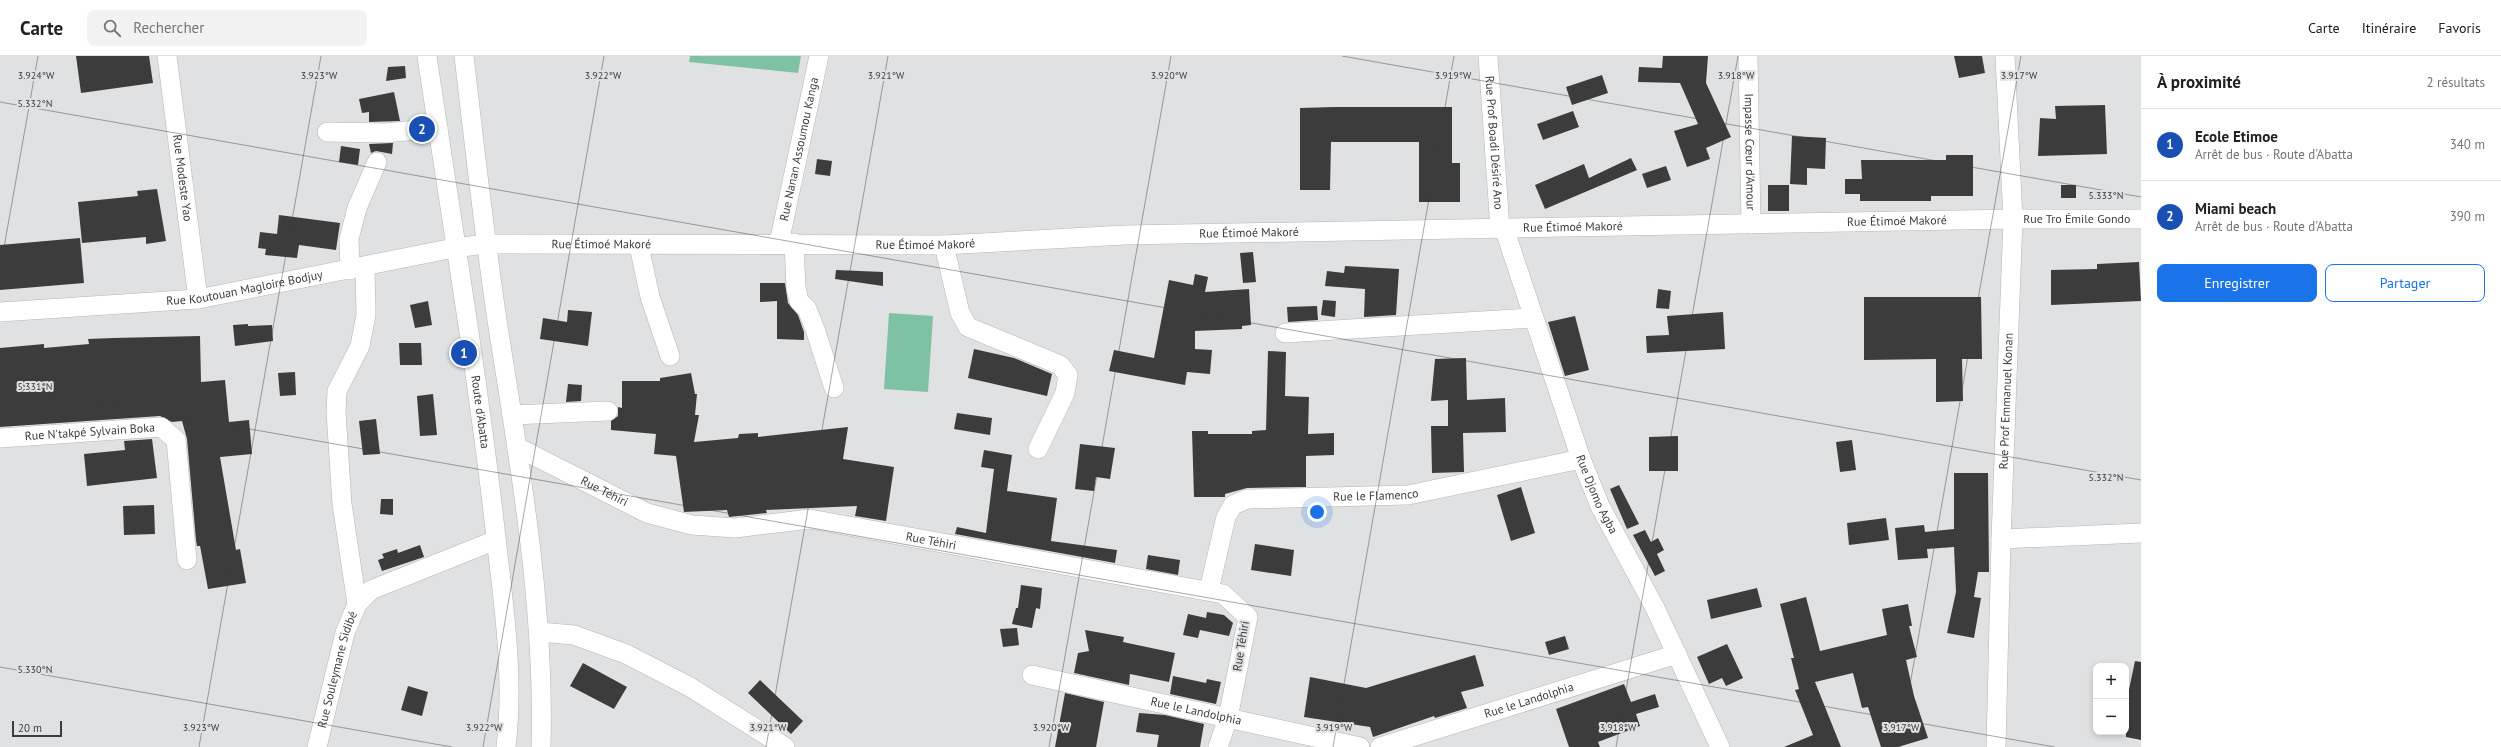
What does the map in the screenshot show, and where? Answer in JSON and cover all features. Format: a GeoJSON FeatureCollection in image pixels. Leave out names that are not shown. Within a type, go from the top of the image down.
{"type":"FeatureCollection","features":[{"type":"Feature","properties":{"kind":"street","name":"Rue Modeste Yao"},"geometry":{"type":"LineString","coordinates":[[167,56],[198,299]]}},
{"type":"Feature","properties":{"kind":"street","name":"Route d'Abatta"},"geometry":{"type":"LineString","coordinates":[[427,56],[454,248],[482,417],[508,664],[506,747]]}},
{"type":"Feature","properties":{"kind":"street"},"geometry":{"type":"LineString","coordinates":[[464,56],[486,244],[517,447],[540,632],[542,686],[540,747]]}},
{"type":"Feature","properties":{"kind":"street","name":"Rue Nanan Assoumou Kanga"},"geometry":{"type":"LineString","coordinates":[[819,56],[786,243],[799,301],[807,309],[834,388]]}},
{"type":"Feature","properties":{"kind":"street","name":"Rue Prof Boadi Désiré Ano"},"geometry":{"type":"LineString","coordinates":[[1488,56],[1502,229]]}},
{"type":"Feature","properties":{"kind":"street","name":"Impasse Cœur d'Amour"},"geometry":{"type":"LineString","coordinates":[[1748,56],[1751,224]]}},
{"type":"Feature","properties":{"kind":"street","name":"Rue Prof Emmanuel Konan"},"geometry":{"type":"LineString","coordinates":[[1996,747],[2001,539],[2013,219],[2005,56]]}},
{"type":"Feature","properties":{"kind":"street"},"geometry":{"type":"LineString","coordinates":[[327,132],[385,133],[438,128]]}},
{"type":"Feature","properties":{"kind":"street"},"geometry":{"type":"LineString","coordinates":[[357,604],[342,504],[336,412],[337,391],[361,340],[366,315],[358,268],[349,239],[357,208],[377,162]]}},
{"type":"Feature","properties":{"kind":"street","name":"Rue Étimoé Makoré"},"geometry":{"type":"LineString","coordinates":[[486,244],[639,246],[786,243],[944,245],[1125,235],[2013,219]]}},
{"type":"Feature","properties":{"kind":"street","name":"Rue Tro Émile Gondo"},"geometry":{"type":"LineString","coordinates":[[2013,219],[2141,219]]}},
{"type":"Feature","properties":{"kind":"street","name":"Rue Djomo Agba"},"geometry":{"type":"LineString","coordinates":[[1502,229],[1580,459],[1600,506],[1655,608],[1720,747]]}},
{"type":"Feature","properties":{"kind":"street","name":"Rue Koutouan Magloire Bodjuy"},"geometry":{"type":"LineString","coordinates":[[0,312],[198,299],[454,248],[486,244]]}},
{"type":"Feature","properties":{"kind":"street"},"geometry":{"type":"LineString","coordinates":[[944,245],[960,313],[968,327],[1060,365],[1068,375],[1065,393],[1038,449]]}},
{"type":"Feature","properties":{"kind":"street"},"geometry":{"type":"LineString","coordinates":[[639,246],[650,297],[670,356]]}},
{"type":"Feature","properties":{"kind":"street"},"geometry":{"type":"LineString","coordinates":[[1285,333],[1532,318]]}},
{"type":"Feature","properties":{"kind":"street"},"geometry":{"type":"LineString","coordinates":[[512,415],[608,411]]}},
{"type":"Feature","properties":{"kind":"street","name":"Rue N'takpé Sylvain Boka"},"geometry":{"type":"LineString","coordinates":[[0,438],[161,427],[176,440],[187,560]]}},
{"type":"Feature","properties":{"kind":"street","name":"Rue Téhiri"},"geometry":{"type":"LineString","coordinates":[[517,447],[646,513],[692,525],[735,528],[810,519],[1209,590],[1223,594],[1248,617],[1228,718]]}},
{"type":"Feature","properties":{"kind":"street","name":"Rue le Flamenco"},"geometry":{"type":"LineString","coordinates":[[1209,590],[1226,516],[1233,505],[1247,499],[1408,495],[1580,459]]}},
{"type":"Feature","properties":{"kind":"street"},"geometry":{"type":"LineString","coordinates":[[2001,539],[2141,533]]}},
{"type":"Feature","properties":{"kind":"street","name":"Rue Souleymane Sidibé"},"geometry":{"type":"LineString","coordinates":[[317,747],[345,633],[357,604],[371,590],[383,584],[496,540]]}},
{"type":"Feature","properties":{"kind":"street"},"geometry":{"type":"LineString","coordinates":[[540,632],[574,635],[626,654],[690,687],[786,747]]}},
{"type":"Feature","properties":{"kind":"street","name":"Rue le Landolphia"},"geometry":{"type":"LineString","coordinates":[[1380,747],[1677,654]]}},
{"type":"Feature","properties":{"kind":"street","name":"Rue le Landolphia"},"geometry":{"type":"LineString","coordinates":[[1032,676],[1360,747]]}},
{"type":"Feature","properties":{"kind":"street"},"geometry":{"type":"LineString","coordinates":[[1218,747],[1228,718]]}},
{"type":"Feature","properties":{"kind":"green space"},"geometry":{"type":"Polygon","coordinates":[[[690,56],[801,56],[798,73],[689,62],[690,56]]]}},
{"type":"Feature","properties":{"kind":"green space"},"geometry":{"type":"Polygon","coordinates":[[[889,313],[933,316],[928,392],[884,389],[889,313]]]}},
{"type":"Feature","properties":{"kind":"building"},"geometry":{"type":"Polygon","coordinates":[[[76,56],[149,56],[153,83],[81,93],[76,56]]]}},
{"type":"Feature","properties":{"kind":"building"},"geometry":{"type":"Polygon","coordinates":[[[1663,56],[1708,56],[1706,83],[1731,137],[1706,148],[1710,159],[1687,167],[1674,131],[1698,124],[1680,83],[1638,82],[1639,67],[1662,68],[1663,56]]]}},
{"type":"Feature","properties":{"kind":"building"},"geometry":{"type":"Polygon","coordinates":[[[1954,56],[1982,56],[1985,73],[1959,78],[1954,56]]]}},
{"type":"Feature","properties":{"kind":"building"},"geometry":{"type":"Polygon","coordinates":[[[405,66],[406,78],[386,81],[388,67],[405,66]]]}},
{"type":"Feature","properties":{"kind":"building"},"geometry":{"type":"Polygon","coordinates":[[[1602,75],[1608,93],[1572,105],[1566,87],[1602,75]]]}},
{"type":"Feature","properties":{"kind":"building"},"geometry":{"type":"Polygon","coordinates":[[[394,92],[400,121],[369,122],[369,112],[362,113],[359,99],[394,92]]]}},
{"type":"Feature","properties":{"kind":"building"},"geometry":{"type":"Polygon","coordinates":[[[2105,105],[2107,154],[2038,156],[2040,118],[2056,119],[2055,106],[2105,105]]]}},
{"type":"Feature","properties":{"kind":"building"},"geometry":{"type":"Polygon","coordinates":[[[1452,107],[1452,163],[1460,163],[1460,202],[1419,202],[1419,142],[1331,142],[1330,190],[1300,190],[1300,108],[1452,107]]]}},
{"type":"Feature","properties":{"kind":"building"},"geometry":{"type":"Polygon","coordinates":[[[1573,111],[1579,127],[1543,140],[1537,124],[1573,111]]]}},
{"type":"Feature","properties":{"kind":"building"},"geometry":{"type":"Polygon","coordinates":[[[1792,136],[1826,138],[1825,169],[1807,168],[1807,185],[1790,184],[1792,136]]]}},
{"type":"Feature","properties":{"kind":"building"},"geometry":{"type":"Polygon","coordinates":[[[393,143],[392,154],[376,151],[371,153],[369,144],[393,143]]]}},
{"type":"Feature","properties":{"kind":"building"},"geometry":{"type":"Polygon","coordinates":[[[341,146],[360,149],[358,165],[339,162],[341,146]]]}},
{"type":"Feature","properties":{"kind":"building"},"geometry":{"type":"Polygon","coordinates":[[[1946,155],[1973,155],[1973,196],[1931,196],[1931,201],[1860,201],[1860,194],[1845,194],[1845,179],[1862,179],[1861,160],[1946,160],[1946,155]]]}},
{"type":"Feature","properties":{"kind":"building"},"geometry":{"type":"Polygon","coordinates":[[[1631,158],[1637,170],[1545,209],[1535,185],[1584,164],[1589,178],[1631,158]]]}},
{"type":"Feature","properties":{"kind":"building"},"geometry":{"type":"Polygon","coordinates":[[[817,159],[832,161],[830,176],[815,174],[817,159]]]}},
{"type":"Feature","properties":{"kind":"building"},"geometry":{"type":"Polygon","coordinates":[[[1666,166],[1671,180],[1647,188],[1642,174],[1666,166]]]}},
{"type":"Feature","properties":{"kind":"building"},"geometry":{"type":"Polygon","coordinates":[[[1768,185],[1789,185],[1789,211],[1768,211],[1768,185]]]}},
{"type":"Feature","properties":{"kind":"building"},"geometry":{"type":"Polygon","coordinates":[[[2061,185],[2076,185],[2076,198],[2061,198],[2061,185]]]}},
{"type":"Feature","properties":{"kind":"building"},"geometry":{"type":"Polygon","coordinates":[[[157,189],[166,241],[146,244],[146,237],[82,243],[78,202],[138,196],[137,191],[157,189]]]}},
{"type":"Feature","properties":{"kind":"building"},"geometry":{"type":"Polygon","coordinates":[[[279,215],[340,223],[336,250],[299,245],[297,258],[265,255],[266,249],[258,248],[260,232],[277,234],[279,215]]]}},
{"type":"Feature","properties":{"kind":"building"},"geometry":{"type":"Polygon","coordinates":[[[80,238],[84,283],[0,290],[0,245],[80,238]]]}},
{"type":"Feature","properties":{"kind":"building"},"geometry":{"type":"Polygon","coordinates":[[[1253,252],[1256,282],[1243,283],[1240,253],[1253,252]]]}},
{"type":"Feature","properties":{"kind":"building"},"geometry":{"type":"Polygon","coordinates":[[[2139,262],[2141,301],[2051,305],[2051,270],[2097,269],[2097,264],[2139,262]]]}},
{"type":"Feature","properties":{"kind":"building"},"geometry":{"type":"Polygon","coordinates":[[[1345,266],[1399,269],[1396,315],[1364,317],[1365,289],[1325,286],[1327,271],[1344,273],[1345,266]]]}},
{"type":"Feature","properties":{"kind":"building"},"geometry":{"type":"Polygon","coordinates":[[[836,270],[883,272],[883,286],[835,279],[836,270]]]}},
{"type":"Feature","properties":{"kind":"building"},"geometry":{"type":"Polygon","coordinates":[[[1195,274],[1208,277],[1205,292],[1249,289],[1251,325],[1242,326],[1242,329],[1195,331],[1195,349],[1212,350],[1210,374],[1187,372],[1185,385],[1109,371],[1114,350],[1154,358],[1169,280],[1193,285],[1195,274]]]}},
{"type":"Feature","properties":{"kind":"building"},"geometry":{"type":"Polygon","coordinates":[[[760,283],[785,283],[788,303],[798,315],[804,332],[804,340],[777,339],[777,301],[760,302],[760,283]]]}},
{"type":"Feature","properties":{"kind":"building"},"geometry":{"type":"Polygon","coordinates":[[[1658,289],[1671,291],[1669,309],[1656,308],[1658,289]]]}},
{"type":"Feature","properties":{"kind":"building"},"geometry":{"type":"Polygon","coordinates":[[[1864,297],[1981,297],[1982,359],[1962,359],[1963,401],[1936,402],[1936,359],[1864,360],[1864,297]]]}},
{"type":"Feature","properties":{"kind":"building"},"geometry":{"type":"Polygon","coordinates":[[[1323,300],[1336,301],[1335,317],[1321,315],[1323,300]]]}},
{"type":"Feature","properties":{"kind":"building"},"geometry":{"type":"Polygon","coordinates":[[[428,301],[432,325],[415,328],[410,305],[428,301]]]}},
{"type":"Feature","properties":{"kind":"building"},"geometry":{"type":"Polygon","coordinates":[[[1317,306],[1318,320],[1288,322],[1287,307],[1317,306]]]}},
{"type":"Feature","properties":{"kind":"building"},"geometry":{"type":"Polygon","coordinates":[[[568,310],[592,312],[588,346],[540,339],[543,318],[567,322],[568,310]]]}},
{"type":"Feature","properties":{"kind":"building"},"geometry":{"type":"Polygon","coordinates":[[[1723,312],[1725,349],[1647,353],[1646,336],[1669,335],[1667,316],[1723,312]]]}},
{"type":"Feature","properties":{"kind":"building"},"geometry":{"type":"Polygon","coordinates":[[[1575,316],[1589,370],[1565,376],[1548,322],[1575,316]]]}},
{"type":"Feature","properties":{"kind":"building"},"geometry":{"type":"Polygon","coordinates":[[[248,324],[248,326],[272,325],[273,341],[235,346],[233,325],[248,324]]]}},
{"type":"Feature","properties":{"kind":"building"},"geometry":{"type":"Polygon","coordinates":[[[200,336],[201,382],[225,380],[229,422],[249,420],[252,454],[220,457],[236,550],[240,549],[246,583],[208,589],[200,546],[197,546],[196,540],[187,439],[182,421],[172,422],[160,416],[0,427],[0,348],[44,344],[44,348],[89,344],[88,339],[200,336]]]}},
{"type":"Feature","properties":{"kind":"building"},"geometry":{"type":"Polygon","coordinates":[[[399,343],[421,343],[422,365],[400,365],[399,343]]]}},
{"type":"Feature","properties":{"kind":"building"},"geometry":{"type":"Polygon","coordinates":[[[974,349],[1014,358],[1052,374],[1047,396],[968,378],[974,349]]]}},
{"type":"Feature","properties":{"kind":"building"},"geometry":{"type":"Polygon","coordinates":[[[1268,351],[1286,352],[1285,396],[1309,397],[1308,434],[1334,433],[1334,455],[1306,456],[1306,487],[1247,488],[1225,494],[1225,497],[1194,497],[1192,431],[1208,431],[1208,434],[1252,434],[1252,431],[1266,430],[1268,351]]]}},
{"type":"Feature","properties":{"kind":"building"},"geometry":{"type":"Polygon","coordinates":[[[1466,358],[1467,400],[1505,398],[1506,432],[1463,433],[1464,472],[1432,473],[1431,426],[1448,426],[1448,400],[1431,401],[1435,359],[1466,358]]]}},
{"type":"Feature","properties":{"kind":"building"},"geometry":{"type":"Polygon","coordinates":[[[295,372],[296,395],[280,396],[278,373],[295,372]]]}},
{"type":"Feature","properties":{"kind":"building"},"geometry":{"type":"Polygon","coordinates":[[[691,373],[695,394],[697,394],[695,415],[699,415],[694,442],[738,438],[739,434],[758,433],[758,437],[848,427],[843,459],[894,467],[886,521],[855,516],[857,506],[766,510],[767,513],[729,517],[727,510],[684,512],[676,456],[654,454],[656,434],[611,430],[611,421],[618,416],[618,407],[622,408],[622,381],[660,381],[660,378],[691,373]]]}},
{"type":"Feature","properties":{"kind":"building"},"geometry":{"type":"Polygon","coordinates":[[[568,384],[582,385],[581,401],[566,402],[568,384]]]}},
{"type":"Feature","properties":{"kind":"building"},"geometry":{"type":"Polygon","coordinates":[[[433,394],[437,435],[420,436],[417,396],[433,394]]]}},
{"type":"Feature","properties":{"kind":"building"},"geometry":{"type":"Polygon","coordinates":[[[957,413],[992,418],[990,435],[954,429],[957,413]]]}},
{"type":"Feature","properties":{"kind":"building"},"geometry":{"type":"Polygon","coordinates":[[[376,419],[380,454],[363,455],[359,421],[376,419]]]}},
{"type":"Feature","properties":{"kind":"building"},"geometry":{"type":"Polygon","coordinates":[[[1678,436],[1678,471],[1649,471],[1649,437],[1678,436]]]}},
{"type":"Feature","properties":{"kind":"building"},"geometry":{"type":"Polygon","coordinates":[[[152,439],[157,478],[87,486],[84,454],[125,450],[124,441],[152,439]]]}},
{"type":"Feature","properties":{"kind":"building"},"geometry":{"type":"Polygon","coordinates":[[[1852,440],[1856,470],[1840,472],[1836,442],[1852,440]]]}},
{"type":"Feature","properties":{"kind":"building"},"geometry":{"type":"Polygon","coordinates":[[[1080,444],[1115,448],[1110,479],[1096,477],[1094,491],[1075,489],[1080,444]]]}},
{"type":"Feature","properties":{"kind":"building"},"geometry":{"type":"Polygon","coordinates":[[[984,450],[1012,455],[1007,491],[1057,498],[1051,541],[1117,550],[1115,563],[955,534],[957,527],[986,533],[994,469],[981,467],[984,450]]]}},
{"type":"Feature","properties":{"kind":"building"},"geometry":{"type":"Polygon","coordinates":[[[1954,473],[1988,473],[1989,572],[1978,572],[1974,597],[1981,598],[1974,638],[1947,633],[1956,592],[1954,547],[1927,549],[1928,558],[1898,560],[1895,528],[1924,525],[1925,532],[1954,529],[1954,473]]]}},
{"type":"Feature","properties":{"kind":"building"},"geometry":{"type":"Polygon","coordinates":[[[1619,485],[1639,524],[1627,529],[1610,489],[1619,485]]]}},
{"type":"Feature","properties":{"kind":"building"},"geometry":{"type":"Polygon","coordinates":[[[1521,487],[1535,533],[1511,541],[1497,495],[1521,487]]]}},
{"type":"Feature","properties":{"kind":"building"},"geometry":{"type":"Polygon","coordinates":[[[381,499],[393,499],[393,515],[380,514],[381,499]]]}},
{"type":"Feature","properties":{"kind":"building"},"geometry":{"type":"Polygon","coordinates":[[[154,505],[155,534],[124,535],[123,506],[154,505]]]}},
{"type":"Feature","properties":{"kind":"building"},"geometry":{"type":"Polygon","coordinates":[[[1886,518],[1889,540],[1849,545],[1847,523],[1886,518]]]}},
{"type":"Feature","properties":{"kind":"building"},"geometry":{"type":"Polygon","coordinates":[[[1645,530],[1651,542],[1658,538],[1664,550],[1657,554],[1665,571],[1655,576],[1633,535],[1645,530]]]}},
{"type":"Feature","properties":{"kind":"building"},"geometry":{"type":"Polygon","coordinates":[[[1255,544],[1294,550],[1291,576],[1251,570],[1255,544]]]}},
{"type":"Feature","properties":{"kind":"building"},"geometry":{"type":"Polygon","coordinates":[[[420,545],[424,557],[382,571],[378,560],[384,558],[382,554],[397,549],[398,553],[420,545]]]}},
{"type":"Feature","properties":{"kind":"building"},"geometry":{"type":"Polygon","coordinates":[[[1148,555],[1180,560],[1178,575],[1146,569],[1148,555]]]}},
{"type":"Feature","properties":{"kind":"building"},"geometry":{"type":"Polygon","coordinates":[[[1021,585],[1042,588],[1040,609],[1036,608],[1032,628],[1012,624],[1016,608],[1018,608],[1021,585]]]}},
{"type":"Feature","properties":{"kind":"building"},"geometry":{"type":"Polygon","coordinates":[[[1757,588],[1762,607],[1711,619],[1707,600],[1757,588]]]}},
{"type":"Feature","properties":{"kind":"building"},"geometry":{"type":"Polygon","coordinates":[[[1806,597],[1820,651],[1887,635],[1882,609],[1908,604],[1912,626],[1909,626],[1917,657],[1906,660],[1914,696],[1928,738],[1898,747],[1881,747],[1868,707],[1862,708],[1853,673],[1815,682],[1841,747],[1784,747],[1813,735],[1795,690],[1799,689],[1791,658],[1794,658],[1780,604],[1806,597]]]}},
{"type":"Feature","properties":{"kind":"building"},"geometry":{"type":"Polygon","coordinates":[[[1207,612],[1224,615],[1233,623],[1229,636],[1200,630],[1198,638],[1183,635],[1188,614],[1206,618],[1207,612]]]}},
{"type":"Feature","properties":{"kind":"building"},"geometry":{"type":"Polygon","coordinates":[[[1017,628],[1019,645],[1003,647],[1000,629],[1017,628]]]}},
{"type":"Feature","properties":{"kind":"building"},"geometry":{"type":"Polygon","coordinates":[[[1085,630],[1124,637],[1123,642],[1175,653],[1169,682],[1130,674],[1129,685],[1074,673],[1078,653],[1089,651],[1085,630]]]}},
{"type":"Feature","properties":{"kind":"building"},"geometry":{"type":"Polygon","coordinates":[[[1565,636],[1569,649],[1549,655],[1545,642],[1565,636]]]}},
{"type":"Feature","properties":{"kind":"building"},"geometry":{"type":"Polygon","coordinates":[[[1727,644],[1743,678],[1726,686],[1722,678],[1709,684],[1697,657],[1727,644]]]}},
{"type":"Feature","properties":{"kind":"building"},"geometry":{"type":"Polygon","coordinates":[[[1475,655],[1484,686],[1461,692],[1467,708],[1435,718],[1434,716],[1373,737],[1370,727],[1304,717],[1310,677],[1366,688],[1475,655]]]}},
{"type":"Feature","properties":{"kind":"building"},"geometry":{"type":"Polygon","coordinates":[[[2135,661],[2141,662],[2141,740],[2126,737],[2126,735],[2129,735],[2129,690],[2135,661]]]}},
{"type":"Feature","properties":{"kind":"building"},"geometry":{"type":"Polygon","coordinates":[[[583,663],[627,687],[614,709],[570,686],[583,663]]]}},
{"type":"Feature","properties":{"kind":"building"},"geometry":{"type":"Polygon","coordinates":[[[1173,676],[1206,683],[1207,679],[1221,682],[1216,704],[1170,694],[1173,676]]]}},
{"type":"Feature","properties":{"kind":"building"},"geometry":{"type":"Polygon","coordinates":[[[760,680],[803,721],[791,734],[748,693],[760,680]]]}},
{"type":"Feature","properties":{"kind":"building"},"geometry":{"type":"Polygon","coordinates":[[[1624,684],[1631,702],[1655,694],[1659,707],[1636,714],[1640,726],[1598,742],[1600,747],[1569,747],[1556,709],[1624,684]]]}},
{"type":"Feature","properties":{"kind":"building"},"geometry":{"type":"Polygon","coordinates":[[[408,686],[428,692],[422,716],[401,710],[408,686]]]}},
{"type":"Feature","properties":{"kind":"building"},"geometry":{"type":"Polygon","coordinates":[[[1065,693],[1104,702],[1096,747],[1055,747],[1065,693]]]}},
{"type":"Feature","properties":{"kind":"building"},"geometry":{"type":"Polygon","coordinates":[[[1139,713],[1165,715],[1204,724],[1200,747],[1157,747],[1159,735],[1136,732],[1139,713]]]}},
{"type":"Feature","properties":{"kind":"place","name":"Miami beach"},"geometry":{"type":"Point","coordinates":[422,129]}},
{"type":"Feature","properties":{"kind":"place","name":"Ecole Etimoe"},"geometry":{"type":"Point","coordinates":[464,353]}}]}
